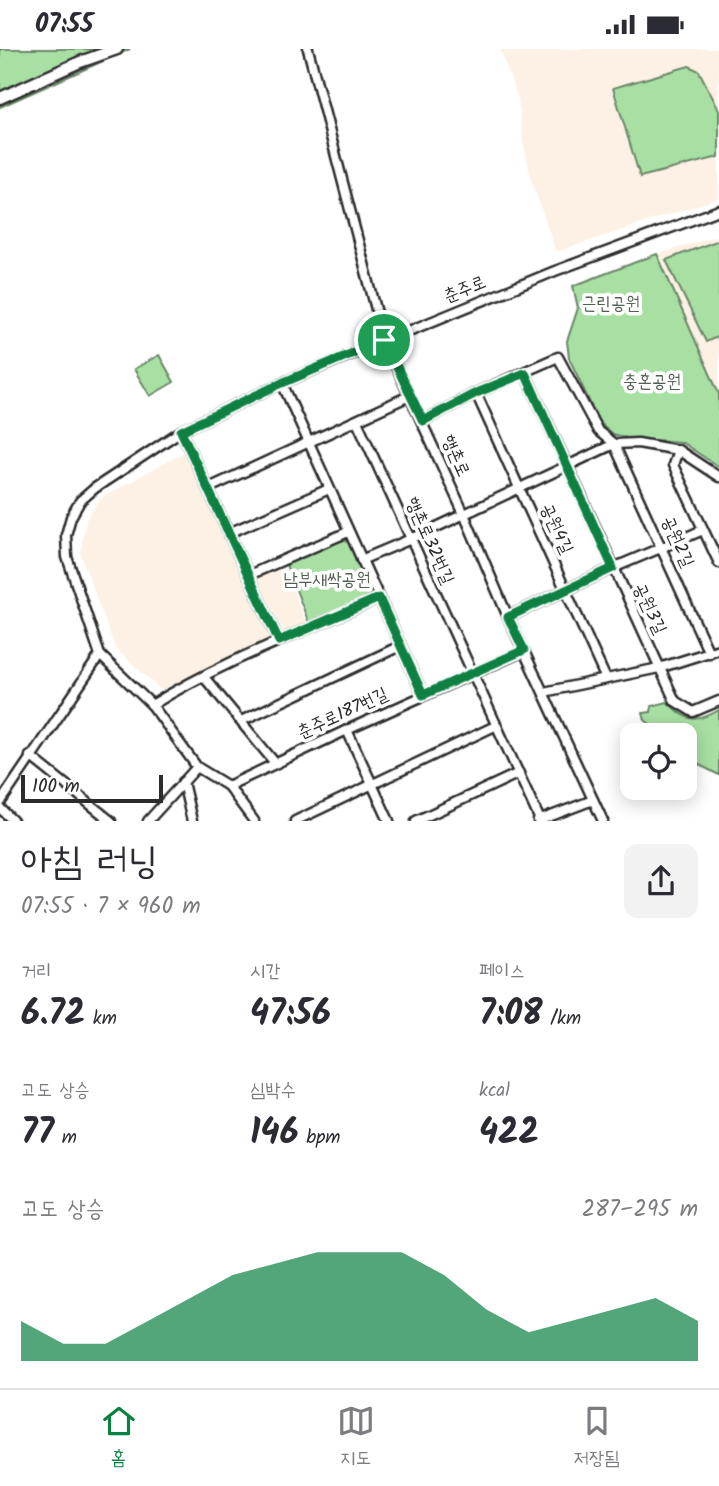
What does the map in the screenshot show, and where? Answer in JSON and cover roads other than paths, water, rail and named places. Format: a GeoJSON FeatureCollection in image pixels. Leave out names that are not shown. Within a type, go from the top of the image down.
{"type":"FeatureCollection","features":[{"type":"Feature","properties":{"kind":"street"},"geometry":{"type":"LineString","coordinates":[[0,98],[117,49]]}},
{"type":"Feature","properties":{"kind":"street","name":"행촌로"},"geometry":{"type":"LineString","coordinates":[[308,49],[384,340],[603,821]]}},
{"type":"Feature","properties":{"kind":"street","name":"춘주로"},"geometry":{"type":"LineString","coordinates":[[254,821],[228,786],[197,767],[152,705],[100,655],[67,557],[66,535],[71,517],[80,501],[95,488],[181,431],[282,383],[555,271],[719,210]]}},
{"type":"Feature","properties":{"kind":"street","name":"공원2길"},"geometry":{"type":"LineString","coordinates":[[525,373],[558,357],[598,431],[614,444],[709,653]]}},
{"type":"Feature","properties":{"kind":"street"},"geometry":{"type":"LineString","coordinates":[[423,421],[476,393],[525,373]]}},
{"type":"Feature","properties":{"kind":"street","name":"공원3길"},"geometry":{"type":"LineString","coordinates":[[525,373],[675,701],[693,712],[719,701]]}},
{"type":"Feature","properties":{"kind":"street"},"geometry":{"type":"LineString","coordinates":[[282,383],[423,695]]}},
{"type":"Feature","properties":{"kind":"street","name":"공원4길"},"geometry":{"type":"LineString","coordinates":[[476,393],[606,679]]}},
{"type":"Feature","properties":{"kind":"street"},"geometry":{"type":"LineString","coordinates":[[209,488],[409,396]]}},
{"type":"Feature","properties":{"kind":"street","name":"행촌로32번길"},"geometry":{"type":"LineString","coordinates":[[357,421],[472,675]]}},
{"type":"Feature","properties":{"kind":"street"},"geometry":{"type":"LineString","coordinates":[[181,431],[279,641]]}},
{"type":"Feature","properties":{"kind":"street"},"geometry":{"type":"LineString","coordinates":[[361,560],[567,468],[614,444],[638,443],[678,450],[719,478]]}},
{"type":"Feature","properties":{"kind":"street"},"geometry":{"type":"LineString","coordinates":[[678,450],[673,465],[719,563]]}},
{"type":"Feature","properties":{"kind":"street"},"geometry":{"type":"LineString","coordinates":[[229,533],[329,489]]}},
{"type":"Feature","properties":{"kind":"street"},"geometry":{"type":"LineString","coordinates":[[508,617],[703,530]]}},
{"type":"Feature","properties":{"kind":"street"},"geometry":{"type":"LineString","coordinates":[[249,575],[348,532]]}},
{"type":"Feature","properties":{"kind":"street"},"geometry":{"type":"LineString","coordinates":[[152,705],[279,641],[379,598]]}},
{"type":"Feature","properties":{"kind":"street"},"geometry":{"type":"LineString","coordinates":[[241,721],[400,646]]}},
{"type":"Feature","properties":{"kind":"street"},"geometry":{"type":"LineString","coordinates":[[544,692],[659,668],[719,649]]}},
{"type":"Feature","properties":{"kind":"street","name":"춘주로187번길"},"geometry":{"type":"LineString","coordinates":[[228,786],[524,650]]}},
{"type":"Feature","properties":{"kind":"street"},"geometry":{"type":"LineString","coordinates":[[13,821],[0,805],[2,792],[100,655]]}},
{"type":"Feature","properties":{"kind":"street"},"geometry":{"type":"LineString","coordinates":[[472,675],[539,820],[593,800]]}},
{"type":"Feature","properties":{"kind":"street"},"geometry":{"type":"LineString","coordinates":[[204,677],[275,763]]}},
{"type":"Feature","properties":{"kind":"street"},"geometry":{"type":"LineString","coordinates":[[295,821],[495,726]]}},
{"type":"Feature","properties":{"kind":"street"},"geometry":{"type":"LineString","coordinates":[[346,730],[389,821]]}},
{"type":"Feature","properties":{"kind":"street"},"geometry":{"type":"LineString","coordinates":[[30,756],[111,821]]}},
{"type":"Feature","properties":{"kind":"street"},"geometry":{"type":"LineString","coordinates":[[148,821],[197,767]]}},
{"type":"Feature","properties":{"kind":"street"},"geometry":{"type":"LineString","coordinates":[[416,821],[519,773]]}},
{"type":"Feature","properties":{"kind":"street"},"geometry":{"type":"LineString","coordinates":[[183,782],[192,821]]}},
{"type":"Feature","properties":{"kind":"park label","name":"근린공원"},"geometry":{"type":"Point","coordinates":[611,304]}},
{"type":"Feature","properties":{"kind":"park label","name":"충혼공원"},"geometry":{"type":"Point","coordinates":[652,382]}},
{"type":"Feature","properties":{"kind":"park label","name":"남부새싹공원"},"geometry":{"type":"Point","coordinates":[327,580]}}]}
